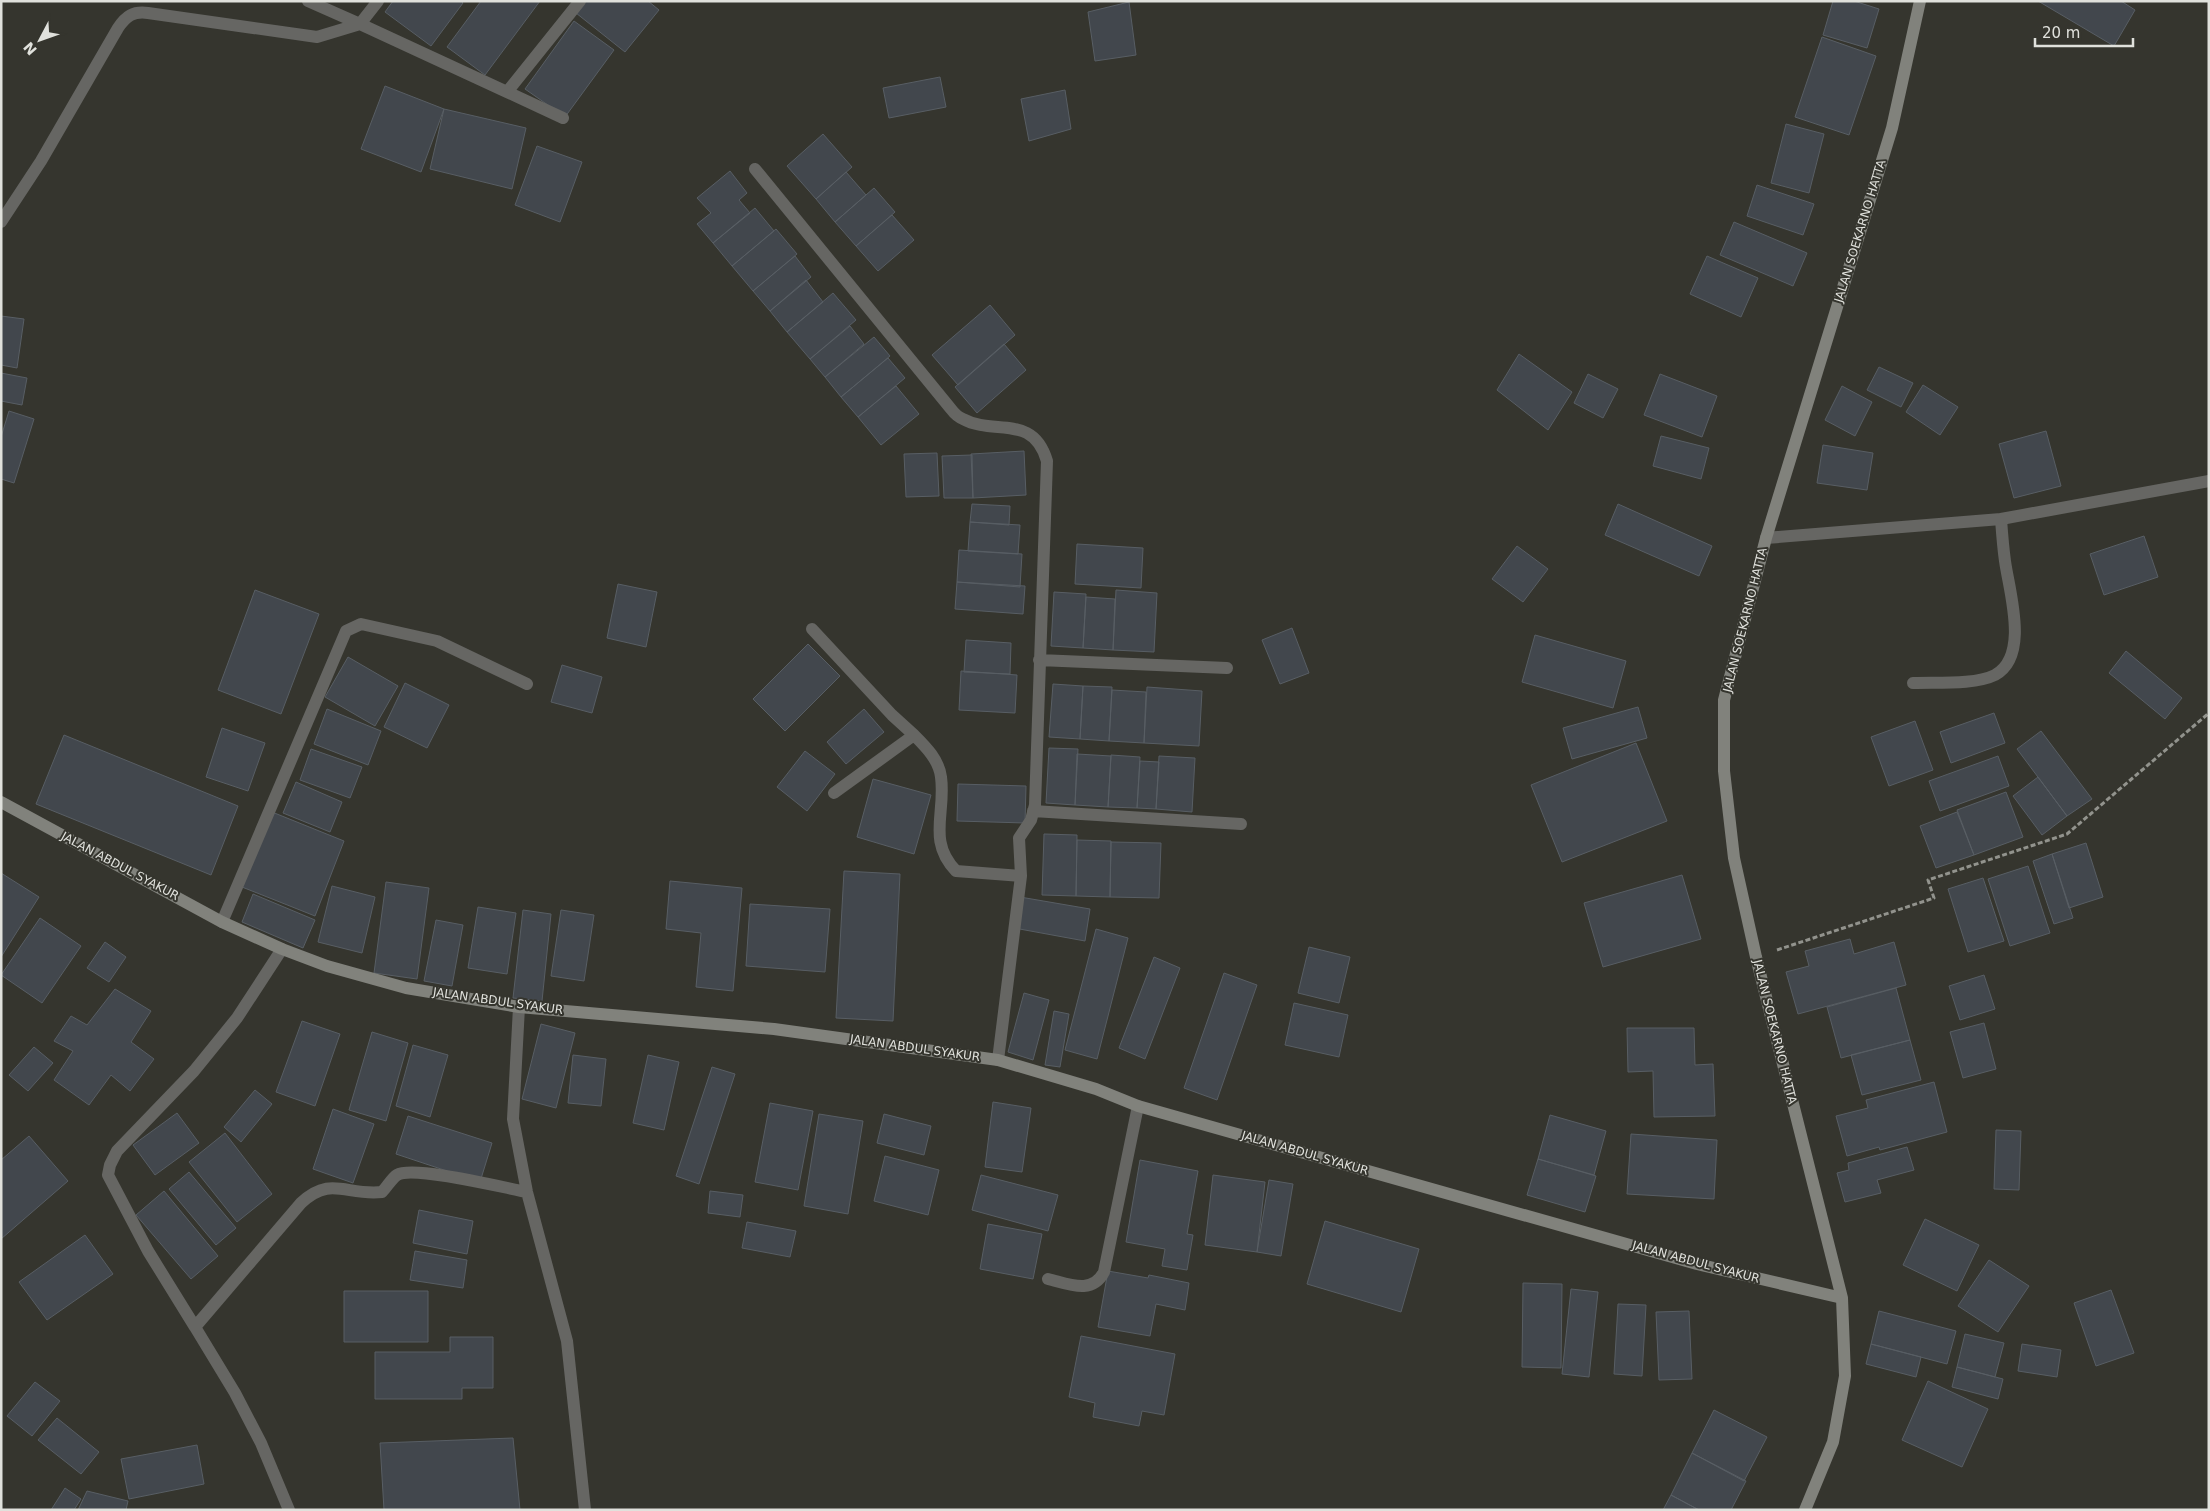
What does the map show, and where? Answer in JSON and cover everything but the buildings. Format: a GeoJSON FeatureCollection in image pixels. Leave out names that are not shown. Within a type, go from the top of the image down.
{"type":"FeatureCollection","features":[{"type":"Feature","properties":{"kind":"street"},"geometry":{"type":"LineString","coordinates":[[308,1],[563,118]]}},
{"type":"Feature","properties":{"kind":"street"},"geometry":{"type":"LineString","coordinates":[[1,222],[41,162],[118,28],[130,14],[136,12],[148,13],[317,37],[360,24],[378,1]]}},
{"type":"Feature","properties":{"kind":"street"},"geometry":{"type":"LineString","coordinates":[[507,92],[580,1]]}},
{"type":"Feature","properties":{"kind":"street","name":"JALAN SOEKARNO HATTA"},"geometry":{"type":"LineString","coordinates":[[1805,1510],[1834,1442],[1845,1376],[1842,1298],[1756,957],[1734,858],[1724,770],[1724,700],[1766,538],[1892,128],[1920,1]]}},
{"type":"Feature","properties":{"kind":"street"},"geometry":{"type":"LineString","coordinates":[[755,170],[961,419],[988,426],[1012,427],[1024,432],[1034,438],[1044,452],[1047,461],[1033,811],[1031,820],[1019,838],[1021,876],[998,1060]]}},
{"type":"Feature","properties":{"kind":"street"},"geometry":{"type":"LineString","coordinates":[[1766,538],[2001,519],[2209,481]]}},
{"type":"Feature","properties":{"kind":"street"},"geometry":{"type":"LineString","coordinates":[[1913,684],[1986,678],[2004,669],[2012,656],[2014,608],[2005,562],[2001,519]]}},
{"type":"Feature","properties":{"kind":"street"},"geometry":{"type":"LineString","coordinates":[[222,922],[346,631],[361,624],[437,641],[527,684]]}},
{"type":"Feature","properties":{"kind":"street"},"geometry":{"type":"LineString","coordinates":[[812,629],[886,709],[914,735],[936,761],[941,777],[940,846],[948,863],[956,871],[1021,876]]}},
{"type":"Feature","properties":{"kind":"street"},"geometry":{"type":"LineString","coordinates":[[1039,660],[1227,668]]}},
{"type":"Feature","properties":{"kind":"street"},"geometry":{"type":"LineString","coordinates":[[834,793],[914,735]]}},
{"type":"Feature","properties":{"kind":"street","name":"JALAN ABDUL SYAKUR"},"geometry":{"type":"LineString","coordinates":[[1,802],[222,922],[282,949],[327,966],[406,988],[519,1006],[774,1028],[998,1060],[1096,1089],[1138,1106],[1697,1264],[1842,1298]]}},
{"type":"Feature","properties":{"kind":"street"},"geometry":{"type":"LineString","coordinates":[[1033,811],[1241,824]]}},
{"type":"Feature","properties":{"kind":"street"},"geometry":{"type":"LineString","coordinates":[[282,949],[231,1025],[194,1071],[117,1151],[110,1165],[108,1175],[148,1251],[235,1393],[261,1443],[289,1510]]}},
{"type":"Feature","properties":{"kind":"street"},"geometry":{"type":"LineString","coordinates":[[519,1006],[513,1119],[527,1192],[567,1341],[585,1510]]}},
{"type":"Feature","properties":{"kind":"street"},"geometry":{"type":"LineString","coordinates":[[1048,1279],[1086,1287],[1098,1282],[1104,1272],[1138,1106]]}},
{"type":"Feature","properties":{"kind":"street"},"geometry":{"type":"LineString","coordinates":[[195,1327],[301,1203],[312,1193],[320,1189],[329,1187],[368,1193],[382,1192],[396,1175],[412,1171],[527,1192]]}},
{"type":"Feature","properties":{"kind":"path"},"geometry":{"type":"LineString","coordinates":[[1756,957],[1934,898],[1928,880],[2066,834],[2209,713]]}}]}
